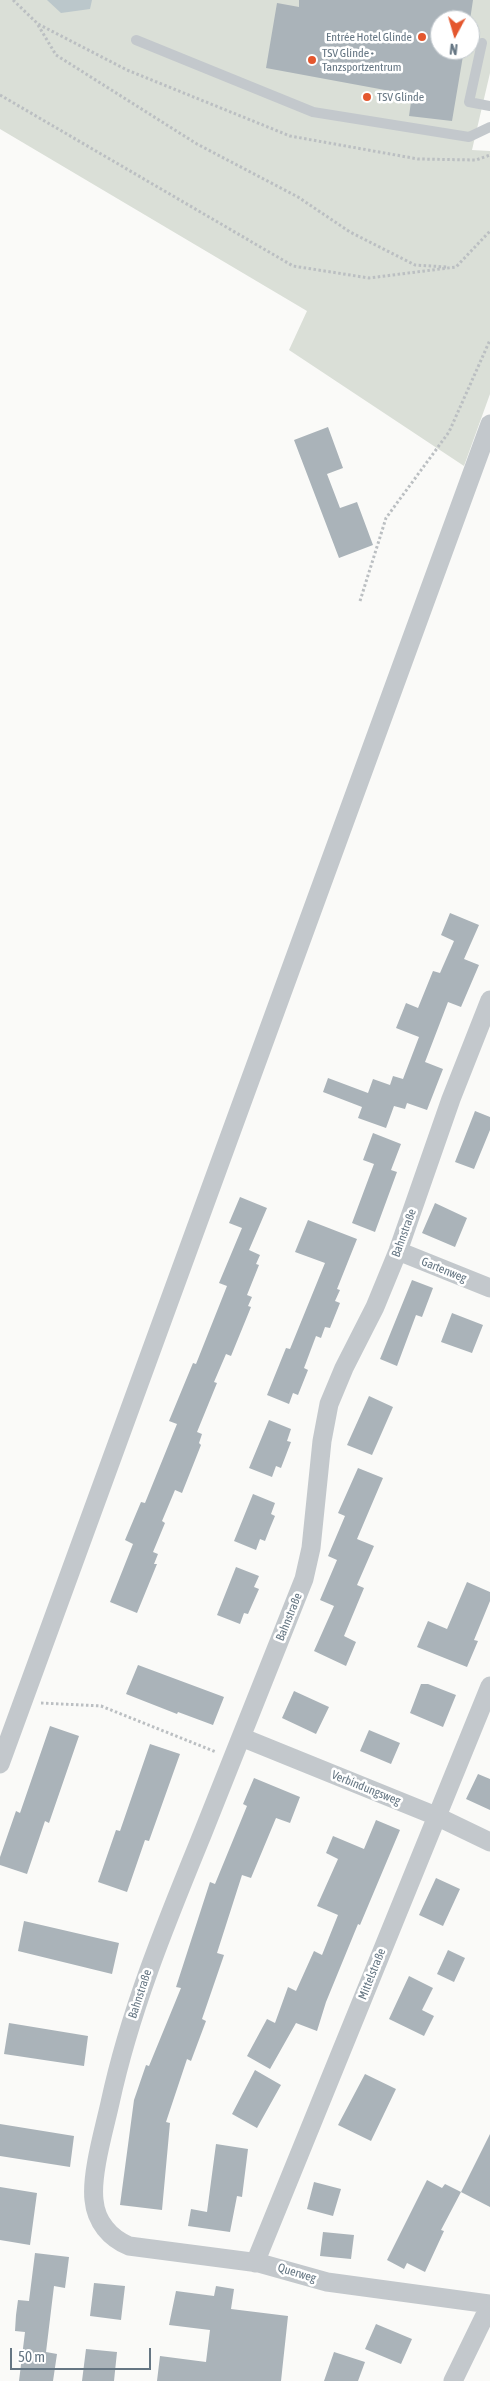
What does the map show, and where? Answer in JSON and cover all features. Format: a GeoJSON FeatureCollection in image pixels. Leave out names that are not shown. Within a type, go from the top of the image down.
{"type":"FeatureCollection","features":[{"type":"Feature","properties":{"kind":"street"},"geometry":{"type":"LineString","coordinates":[[0,1764],[490,424]]}},
{"type":"Feature","properties":{"kind":"street","name":"Bahnstraße"},"geometry":{"type":"LineString","coordinates":[[109,2233],[96,2212],[94,2188],[105,2124],[120,2060],[149,1967],[304,1579],[310,1548],[322,1441],[329,1404],[344,1368],[375,1307],[398,1251],[451,1099],[490,1000]]}},
{"type":"Feature","properties":{"kind":"street","name":"Gartenweg"},"geometry":{"type":"LineString","coordinates":[[398,1251],[490,1288]]}},
{"type":"Feature","properties":{"kind":"street","name":"Mittelstraße"},"geometry":{"type":"LineString","coordinates":[[255,2263],[490,1686]]}},
{"type":"Feature","properties":{"kind":"street","name":"Verbindungsweg"},"geometry":{"type":"LineString","coordinates":[[241,1737],[436,1816],[490,1842]]}},
{"type":"Feature","properties":{"kind":"street","name":"Querweg"},"geometry":{"type":"LineString","coordinates":[[109,2233],[123,2243],[141,2249],[255,2263],[327,2282],[489,2310]]}},
{"type":"Feature","properties":{"kind":"street"},"geometry":{"type":"LineString","coordinates":[[453,2381],[489,2310]]}},
{"type":"Feature","properties":{"kind":"lane"},"geometry":{"type":"LineString","coordinates":[[136,40],[313,112],[469,137],[490,127]]}},
{"type":"Feature","properties":{"kind":"lane"},"geometry":{"type":"LineString","coordinates":[[482,43],[469,102],[490,106]]}},
{"type":"Feature","properties":{"kind":"path"},"geometry":{"type":"LineString","coordinates":[[13,0],[38,24],[56,55],[197,144],[298,197],[350,232],[415,265],[456,267]]}},
{"type":"Feature","properties":{"kind":"path"},"geometry":{"type":"LineString","coordinates":[[38,24],[127,70],[290,136],[418,160],[476,160],[490,154]]}},
{"type":"Feature","properties":{"kind":"path"},"geometry":{"type":"LineString","coordinates":[[0,95],[293,266],[369,278],[456,267],[490,231]]}},
{"type":"Feature","properties":{"kind":"path"},"geometry":{"type":"LineString","coordinates":[[360,601],[386,518],[449,432],[490,340]]}},
{"type":"Feature","properties":{"kind":"path"},"geometry":{"type":"LineString","coordinates":[[22,1703],[101,1706],[232,1759]]}},
{"type":"Feature","properties":{"kind":"shaded area"},"geometry":{"type":"Polygon","coordinates":[[[0,0],[490,0],[490,73],[472,150],[490,151],[490,394],[464,466],[289,350],[307,311],[0,129],[0,0]]]}},
{"type":"Feature","properties":{"kind":"shaded area"},"geometry":{"type":"Polygon","coordinates":[[[47,0],[92,0],[90,9],[61,13],[47,0]]]}},
{"type":"Feature","properties":{"kind":"building"},"geometry":{"type":"Polygon","coordinates":[[[299,0],[473,0],[472,10],[430,10],[430,60],[462,60],[452,121],[409,116],[412,95],[266,68],[277,3],[299,7],[299,0]]]}},
{"type":"Feature","properties":{"kind":"building"},"geometry":{"type":"Polygon","coordinates":[[[328,427],[343,468],[327,474],[340,508],[357,502],[373,545],[339,558],[294,440],[328,427]]]}},
{"type":"Feature","properties":{"kind":"building"},"geometry":{"type":"Polygon","coordinates":[[[450,913],[479,925],[464,959],[479,965],[461,1007],[448,1002],[425,1062],[443,1069],[427,1110],[407,1103],[405,1109],[394,1106],[386,1128],[358,1118],[362,1107],[323,1092],[328,1078],[368,1093],[373,1079],[390,1085],[393,1076],[403,1079],[419,1037],[396,1028],[406,1003],[418,1008],[433,971],[440,973],[454,941],[441,935],[450,913]]]}},
{"type":"Feature","properties":{"kind":"building"},"geometry":{"type":"Polygon","coordinates":[[[475,1111],[490,1117],[490,1130],[474,1169],[455,1162],[475,1111]]]}},
{"type":"Feature","properties":{"kind":"building"},"geometry":{"type":"Polygon","coordinates":[[[373,1133],[401,1144],[391,1170],[397,1172],[375,1232],[352,1223],[374,1164],[363,1160],[373,1133]]]}},
{"type":"Feature","properties":{"kind":"building"},"geometry":{"type":"Polygon","coordinates":[[[240,1197],[267,1208],[249,1250],[260,1255],[256,1264],[259,1265],[247,1295],[252,1297],[248,1306],[251,1307],[231,1356],[226,1354],[214,1382],[217,1383],[197,1432],[202,1434],[199,1443],[201,1445],[182,1493],[175,1490],[162,1521],[165,1523],[153,1552],[158,1554],[154,1564],[157,1564],[137,1613],[110,1602],[133,1544],[125,1540],[141,1502],[145,1503],[177,1424],[169,1421],[193,1363],[196,1364],[227,1286],[219,1283],[242,1228],[229,1223],[240,1197]]]}},
{"type":"Feature","properties":{"kind":"building"},"geometry":{"type":"Polygon","coordinates":[[[435,1203],[467,1218],[455,1247],[422,1233],[435,1203]]]}},
{"type":"Feature","properties":{"kind":"building"},"geometry":{"type":"Polygon","coordinates":[[[308,1220],[357,1239],[337,1289],[340,1290],[335,1301],[340,1303],[330,1328],[325,1327],[321,1338],[316,1336],[304,1368],[308,1370],[298,1395],[293,1393],[289,1404],[267,1395],[286,1348],[290,1349],[325,1263],[295,1252],[308,1220]]]}},
{"type":"Feature","properties":{"kind":"building"},"geometry":{"type":"Polygon","coordinates":[[[412,1280],[433,1288],[422,1317],[416,1315],[397,1366],[380,1359],[412,1280]]]}},
{"type":"Feature","properties":{"kind":"building"},"geometry":{"type":"Polygon","coordinates":[[[452,1313],[483,1325],[472,1353],[441,1342],[452,1313]]]}},
{"type":"Feature","properties":{"kind":"building"},"geometry":{"type":"Polygon","coordinates":[[[369,1396],[393,1407],[372,1455],[347,1445],[369,1396]]]}},
{"type":"Feature","properties":{"kind":"building"},"geometry":{"type":"Polygon","coordinates":[[[269,1420],[291,1429],[287,1441],[291,1442],[281,1468],[276,1466],[272,1477],[249,1468],[269,1420]]]}},
{"type":"Feature","properties":{"kind":"building"},"geometry":{"type":"Polygon","coordinates":[[[358,1468],[383,1478],[357,1539],[374,1546],[357,1585],[364,1588],[344,1636],[356,1642],[346,1666],[314,1651],[334,1606],[320,1600],[337,1560],[328,1556],[345,1516],[338,1513],[358,1468]]]}},
{"type":"Feature","properties":{"kind":"building"},"geometry":{"type":"Polygon","coordinates":[[[253,1494],[275,1503],[271,1514],[275,1516],[265,1541],[260,1539],[256,1550],[234,1541],[253,1494]]]}},
{"type":"Feature","properties":{"kind":"building"},"geometry":{"type":"Polygon","coordinates":[[[236,1567],[259,1576],[254,1587],[259,1589],[248,1614],[244,1613],[240,1624],[217,1615],[236,1567]]]}},
{"type":"Feature","properties":{"kind":"building"},"geometry":{"type":"Polygon","coordinates":[[[467,1582],[490,1592],[490,1601],[474,1640],[478,1641],[467,1667],[417,1647],[428,1621],[447,1629],[467,1582]]]}},
{"type":"Feature","properties":{"kind":"building"},"geometry":{"type":"Polygon","coordinates":[[[138,1665],[224,1697],[213,1725],[178,1712],[177,1714],[126,1694],[138,1665]]]}},
{"type":"Feature","properties":{"kind":"building"},"geometry":{"type":"Polygon","coordinates":[[[421,1684],[428,1684],[456,1695],[443,1727],[410,1713],[421,1684]]]}},
{"type":"Feature","properties":{"kind":"building"},"geometry":{"type":"Polygon","coordinates":[[[294,1691],[329,1707],[316,1734],[282,1718],[294,1691]]]}},
{"type":"Feature","properties":{"kind":"building"},"geometry":{"type":"Polygon","coordinates":[[[50,1726],[79,1736],[49,1823],[45,1821],[27,1874],[0,1865],[0,1857],[16,1811],[20,1813],[50,1726]]]}},
{"type":"Feature","properties":{"kind":"building"},"geometry":{"type":"Polygon","coordinates":[[[369,1730],[400,1743],[391,1764],[360,1751],[369,1730]]]}},
{"type":"Feature","properties":{"kind":"building"},"geometry":{"type":"Polygon","coordinates":[[[150,1744],[180,1754],[149,1841],[145,1840],[127,1892],[98,1882],[116,1830],[120,1831],[150,1744]]]}},
{"type":"Feature","properties":{"kind":"building"},"geometry":{"type":"Polygon","coordinates":[[[478,1774],[490,1779],[490,1810],[466,1799],[478,1774]]]}},
{"type":"Feature","properties":{"kind":"building"},"geometry":{"type":"Polygon","coordinates":[[[254,1778],[300,1797],[290,1823],[276,1818],[251,1878],[242,1875],[217,1953],[224,1955],[202,2019],[206,2021],[191,2061],[187,2059],[166,2122],[170,2123],[162,2210],[120,2205],[134,2100],[146,2065],[149,2066],[181,1988],[176,1987],[210,1882],[215,1884],[247,1806],[243,1804],[254,1778]]]}},
{"type":"Feature","properties":{"kind":"building"},"geometry":{"type":"Polygon","coordinates":[[[376,1820],[400,1830],[360,1925],[358,1924],[326,2002],[317,2031],[296,2023],[270,2069],[247,2056],[267,2019],[275,2023],[288,1987],[296,1991],[314,1951],[322,1955],[338,1915],[317,1906],[338,1859],[326,1853],[333,1836],[364,1849],[376,1820]]]}},
{"type":"Feature","properties":{"kind":"building"},"geometry":{"type":"Polygon","coordinates":[[[436,1878],[460,1889],[443,1926],[419,1915],[436,1878]]]}},
{"type":"Feature","properties":{"kind":"building"},"geometry":{"type":"Polygon","coordinates":[[[24,1921],[119,1943],[112,1974],[18,1951],[24,1921]]]}},
{"type":"Feature","properties":{"kind":"building"},"geometry":{"type":"Polygon","coordinates":[[[448,1950],[465,1958],[454,1982],[437,1974],[448,1950]]]}},
{"type":"Feature","properties":{"kind":"building"},"geometry":{"type":"Polygon","coordinates":[[[409,1976],[433,1988],[422,2010],[434,2016],[424,2036],[389,2019],[409,1976]]]}},
{"type":"Feature","properties":{"kind":"building"},"geometry":{"type":"Polygon","coordinates":[[[9,2023],[88,2036],[84,2066],[4,2054],[9,2023]]]}},
{"type":"Feature","properties":{"kind":"building"},"geometry":{"type":"Polygon","coordinates":[[[255,2070],[281,2085],[257,2128],[232,2114],[255,2070]]]}},
{"type":"Feature","properties":{"kind":"building"},"geometry":{"type":"Polygon","coordinates":[[[365,2074],[396,2089],[371,2141],[338,2125],[365,2074]]]}},
{"type":"Feature","properties":{"kind":"building"},"geometry":{"type":"Polygon","coordinates":[[[0,2124],[74,2136],[70,2167],[0,2156],[0,2124]]]}},
{"type":"Feature","properties":{"kind":"building"},"geometry":{"type":"Polygon","coordinates":[[[490,2134],[490,2207],[461,2192],[490,2134]]]}},
{"type":"Feature","properties":{"kind":"building"},"geometry":{"type":"Polygon","coordinates":[[[216,2144],[248,2149],[242,2197],[237,2196],[230,2232],[188,2226],[191,2209],[207,2212],[216,2144]]]}},
{"type":"Feature","properties":{"kind":"building"},"geometry":{"type":"Polygon","coordinates":[[[427,2180],[442,2188],[445,2184],[461,2192],[441,2230],[444,2231],[425,2272],[407,2263],[404,2269],[387,2260],[427,2180]]]}},
{"type":"Feature","properties":{"kind":"building"},"geometry":{"type":"Polygon","coordinates":[[[314,2182],[341,2189],[333,2216],[307,2209],[314,2182]]]}},
{"type":"Feature","properties":{"kind":"building"},"geometry":{"type":"Polygon","coordinates":[[[0,2187],[37,2193],[30,2245],[0,2240],[0,2187]]]}},
{"type":"Feature","properties":{"kind":"building"},"geometry":{"type":"Polygon","coordinates":[[[323,2232],[354,2235],[351,2259],[320,2256],[323,2232]]]}},
{"type":"Feature","properties":{"kind":"building"},"geometry":{"type":"Polygon","coordinates":[[[35,2253],[69,2257],[65,2288],[54,2286],[46,2352],[57,2354],[53,2381],[19,2381],[25,2332],[15,2331],[16,2315],[18,2300],[29,2301],[35,2253]]]}},
{"type":"Feature","properties":{"kind":"building"},"geometry":{"type":"Polygon","coordinates":[[[94,2283],[125,2286],[121,2320],[90,2316],[94,2283]]]}},
{"type":"Feature","properties":{"kind":"building"},"geometry":{"type":"Polygon","coordinates":[[[216,2286],[234,2289],[231,2309],[288,2316],[281,2381],[157,2381],[160,2356],[206,2362],[210,2330],[169,2325],[176,2291],[214,2296],[216,2286]]]}},
{"type":"Feature","properties":{"kind":"building"},"geometry":{"type":"Polygon","coordinates":[[[376,2324],[412,2339],[401,2364],[365,2349],[376,2324]]]}},
{"type":"Feature","properties":{"kind":"building"},"geometry":{"type":"Polygon","coordinates":[[[86,2349],[117,2352],[114,2381],[82,2381],[86,2349]]]}},
{"type":"Feature","properties":{"kind":"building"},"geometry":{"type":"Polygon","coordinates":[[[334,2352],[365,2362],[358,2381],[324,2381],[334,2352]]]}},
{"type":"Feature","properties":{"kind":"place","name":"Entrée Hotel Glinde"},"geometry":{"type":"Point","coordinates":[422,37]}},
{"type":"Feature","properties":{"kind":"place","name":"TSV Glinde - Tanzsportzentrum"},"geometry":{"type":"Point","coordinates":[312,60]}},
{"type":"Feature","properties":{"kind":"place","name":"TSV Glinde"},"geometry":{"type":"Point","coordinates":[367,97]}}]}
